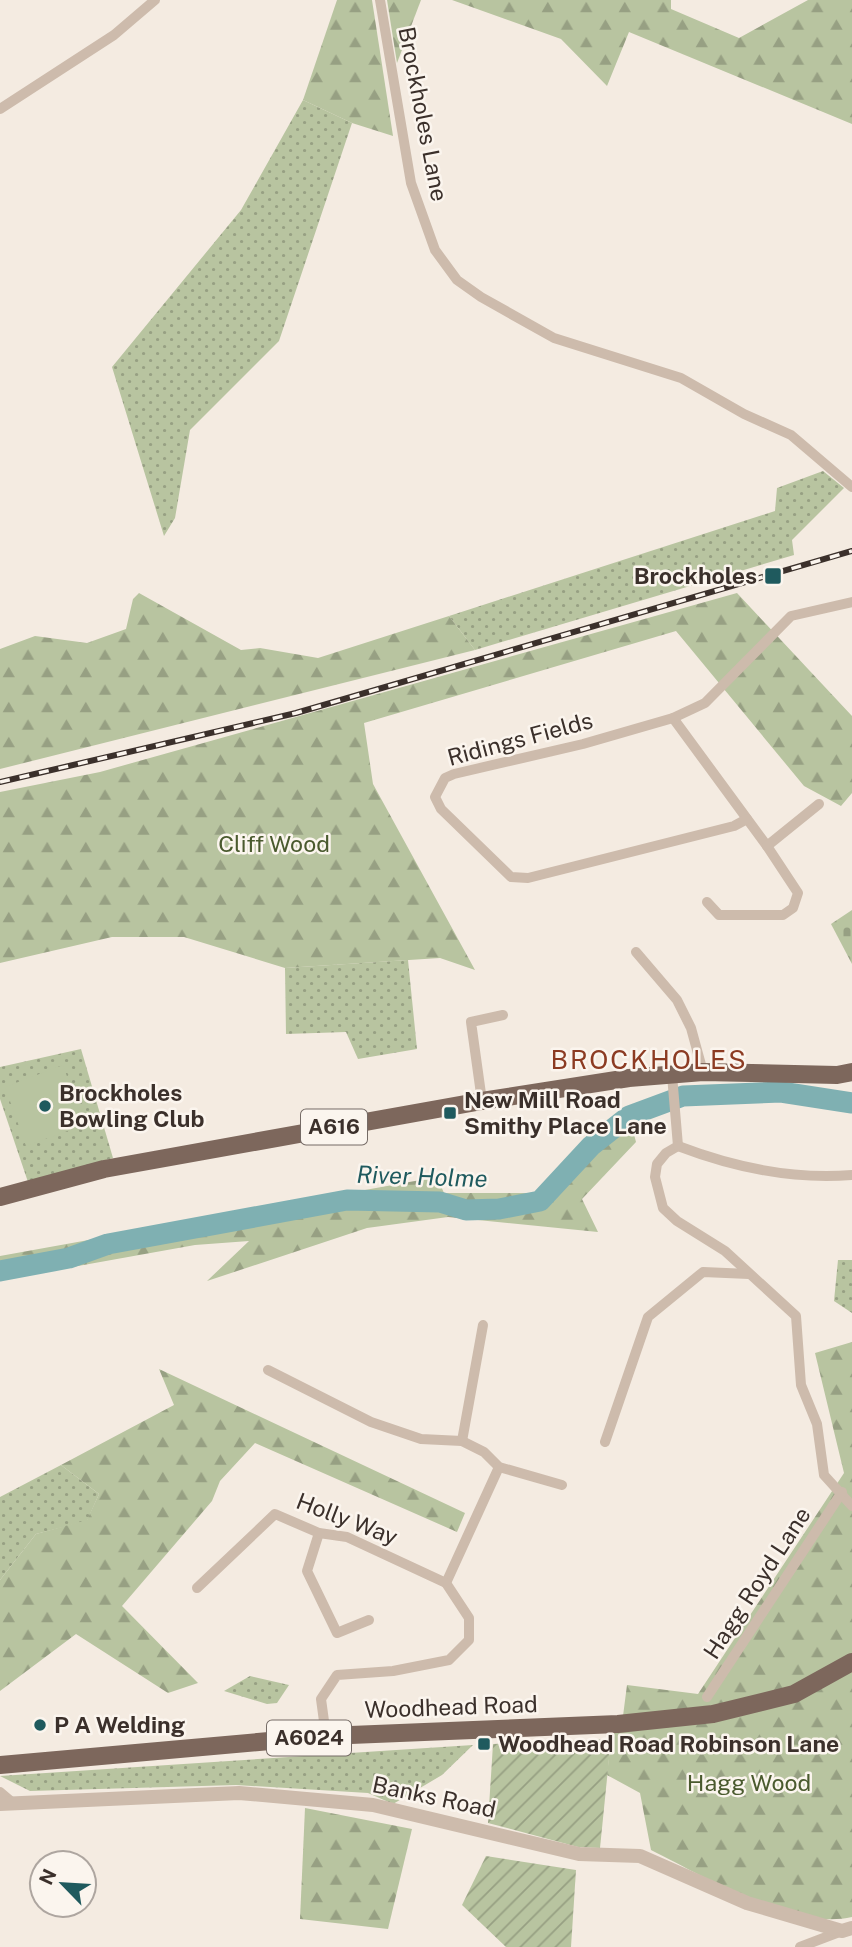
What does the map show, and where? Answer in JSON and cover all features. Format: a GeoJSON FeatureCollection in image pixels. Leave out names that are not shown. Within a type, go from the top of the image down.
{"type":"FeatureCollection","features":[{"type":"Feature","properties":{"kind":"main road","name":"A616"},"geometry":{"type":"LineString","coordinates":[[0,1197],[104,1169],[482,1101],[672,1080],[703,1072],[852,1072]]}},
{"type":"Feature","properties":{"kind":"main road","name":"Woodhead Road"},"geometry":{"type":"LineString","coordinates":[[0,1765],[326,1736],[618,1724],[713,1714],[794,1694],[852,1662]]}},
{"type":"Feature","properties":{"kind":"street"},"geometry":{"type":"LineString","coordinates":[[0,109],[114,35],[155,0]]}},
{"type":"Feature","properties":{"kind":"street","name":"Brockholes Lane"},"geometry":{"type":"LineString","coordinates":[[380,0],[411,183],[435,250],[457,280],[481,297],[555,338],[681,378],[744,414],[791,435],[852,487]]}},
{"type":"Feature","properties":{"kind":"street","name":"Ridings Fields"},"geometry":{"type":"LineString","coordinates":[[747,819],[734,827],[646,850],[528,878],[511,877],[441,810],[435,797],[445,778],[454,774],[583,744],[673,718],[705,703],[791,616],[852,602]]}},
{"type":"Feature","properties":{"kind":"street"},"geometry":{"type":"LineString","coordinates":[[673,718],[767,846],[797,893],[793,908],[783,915],[729,917],[719,915],[707,902]]}},
{"type":"Feature","properties":{"kind":"street"},"geometry":{"type":"LineString","coordinates":[[767,846],[819,804]]}},
{"type":"Feature","properties":{"kind":"street"},"geometry":{"type":"LineString","coordinates":[[636,952],[677,1000],[691,1028],[703,1072]]}},
{"type":"Feature","properties":{"kind":"street"},"geometry":{"type":"LineString","coordinates":[[482,1101],[471,1021],[503,1015]]}},
{"type":"Feature","properties":{"kind":"street"},"geometry":{"type":"LineString","coordinates":[[672,1080],[678,1146]]}},
{"type":"Feature","properties":{"kind":"street"},"geometry":{"type":"LineString","coordinates":[[852,1175],[763,1171],[729,1164],[678,1146],[666,1153],[657,1164],[655,1177],[663,1208],[677,1221],[725,1251],[767,1293],[796,1316],[801,1385],[817,1424],[824,1475],[852,1506]]}},
{"type":"Feature","properties":{"kind":"street"},"geometry":{"type":"LineString","coordinates":[[605,1442],[648,1317],[703,1272],[749,1274]]}},
{"type":"Feature","properties":{"kind":"street"},"geometry":{"type":"LineString","coordinates":[[462,1441],[483,1325]]}},
{"type":"Feature","properties":{"kind":"street"},"geometry":{"type":"LineString","coordinates":[[268,1370],[371,1422],[421,1439],[462,1441],[484,1452],[499,1467],[562,1485]]}},
{"type":"Feature","properties":{"kind":"street"},"geometry":{"type":"LineString","coordinates":[[326,1736],[321,1699],[337,1675],[393,1671],[449,1660],[468,1640],[469,1618],[446,1583],[499,1467]]}},
{"type":"Feature","properties":{"kind":"street","name":"Hagg Royd Lane"},"geometry":{"type":"LineString","coordinates":[[707,1697],[842,1492]]}},
{"type":"Feature","properties":{"kind":"street","name":"Holly Way"},"geometry":{"type":"LineString","coordinates":[[197,1588],[275,1514],[319,1533],[347,1537],[446,1583]]}},
{"type":"Feature","properties":{"kind":"street"},"geometry":{"type":"LineString","coordinates":[[319,1533],[307,1571],[337,1633],[369,1620]]}},
{"type":"Feature","properties":{"kind":"street"},"geometry":{"type":"LineString","coordinates":[[0,1792],[6,1803]]}},
{"type":"Feature","properties":{"kind":"street","name":"Banks Road"},"geometry":{"type":"LineString","coordinates":[[6,1803],[239,1793],[373,1805],[579,1854],[639,1856],[747,1903],[847,1930]]}},
{"type":"Feature","properties":{"kind":"street"},"geometry":{"type":"LineString","coordinates":[[800,1947],[847,1930]]}},
{"type":"Feature","properties":{"kind":"green space"},"geometry":{"type":"Polygon","coordinates":[[[337,0],[372,0],[393,136],[352,123],[303,100],[337,0]]]}},
{"type":"Feature","properties":{"kind":"green space"},"geometry":{"type":"Polygon","coordinates":[[[387,0],[421,0],[397,63],[387,0]]]}},
{"type":"Feature","properties":{"kind":"green space"},"geometry":{"type":"Polygon","coordinates":[[[452,0],[671,0],[671,9],[739,38],[808,0],[852,0],[852,124],[629,32],[607,86],[561,39],[452,0]]]}},
{"type":"Feature","properties":{"kind":"green space"},"geometry":{"type":"Polygon","coordinates":[[[303,100],[352,123],[279,341],[190,430],[175,518],[164,536],[112,367],[241,210],[303,100]]]}},
{"type":"Feature","properties":{"kind":"green space"},"geometry":{"type":"Polygon","coordinates":[[[823,471],[844,488],[792,540],[794,555],[475,650],[449,616],[775,511],[777,488],[823,471]]]}},
{"type":"Feature","properties":{"kind":"green space"},"geometry":{"type":"Polygon","coordinates":[[[139,593],[241,650],[260,648],[318,658],[449,616],[475,650],[0,769],[0,649],[35,636],[87,643],[126,629],[133,599],[139,593]]]}},
{"type":"Feature","properties":{"kind":"green space","name":"Cliff Wood"},"geometry":{"type":"Polygon","coordinates":[[[737,593],[852,716],[852,793],[841,806],[804,786],[676,631],[364,723],[373,784],[475,970],[440,958],[285,968],[184,937],[112,937],[0,963],[0,792],[100,772],[737,593]]]}},
{"type":"Feature","properties":{"kind":"green space"},"geometry":{"type":"Polygon","coordinates":[[[852,910],[852,964],[831,924],[852,910]]]}},
{"type":"Feature","properties":{"kind":"green space"},"geometry":{"type":"Polygon","coordinates":[[[408,960],[417,1049],[358,1059],[346,1032],[286,1034],[285,968],[408,960]]]}},
{"type":"Feature","properties":{"kind":"green space"},"geometry":{"type":"Polygon","coordinates":[[[81,1049],[113,1158],[28,1182],[0,1099],[0,1067],[81,1049]]]}},
{"type":"Feature","properties":{"kind":"green space","name":"Brockholes Bowling Club"},"geometry":{"type":"Polygon","coordinates":[[[63,1065],[84,1125],[26,1146],[5,1087],[63,1065]]]}},
{"type":"Feature","properties":{"kind":"green space"},"geometry":{"type":"Polygon","coordinates":[[[630,1119],[636,1142],[582,1199],[598,1232],[448,1217],[367,1228],[207,1281],[249,1241],[195,1245],[0,1280],[0,1256],[437,1177],[444,1193],[541,1193],[630,1119]]]}},
{"type":"Feature","properties":{"kind":"green space"},"geometry":{"type":"Polygon","coordinates":[[[838,1260],[852,1260],[852,1313],[834,1301],[838,1260]]]}},
{"type":"Feature","properties":{"kind":"green space","name":"Hagg Wood"},"geometry":{"type":"Polygon","coordinates":[[[852,1342],[852,1917],[828,1919],[776,1909],[722,1886],[651,1850],[640,1793],[607,1775],[611,1739],[623,1716],[627,1685],[698,1694],[844,1473],[815,1353],[852,1342]]]}},
{"type":"Feature","properties":{"kind":"green space"},"geometry":{"type":"Polygon","coordinates":[[[159,1369],[465,1513],[457,1532],[255,1443],[220,1481],[212,1501],[122,1606],[198,1683],[168,1693],[76,1634],[0,1691],[0,1580],[36,1534],[87,1520],[99,1494],[61,1465],[174,1405],[159,1369]]]}},
{"type":"Feature","properties":{"kind":"green space"},"geometry":{"type":"Polygon","coordinates":[[[61,1465],[99,1494],[87,1521],[36,1534],[0,1580],[0,1497],[61,1465]]]}},
{"type":"Feature","properties":{"kind":"green space"},"geometry":{"type":"Polygon","coordinates":[[[250,1676],[289,1685],[277,1703],[267,1704],[224,1691],[250,1676]]]}},
{"type":"Feature","properties":{"kind":"green space"},"geometry":{"type":"Polygon","coordinates":[[[611,1739],[600,1848],[578,1847],[488,1823],[493,1744],[611,1739]]]}},
{"type":"Feature","properties":{"kind":"green space"},"geometry":{"type":"Polygon","coordinates":[[[473,1745],[442,1775],[393,1804],[368,1793],[236,1785],[30,1791],[0,1776],[473,1745]]]}},
{"type":"Feature","properties":{"kind":"green space"},"geometry":{"type":"Polygon","coordinates":[[[305,1808],[412,1829],[388,1929],[300,1919],[305,1808]]]}},
{"type":"Feature","properties":{"kind":"green space"},"geometry":{"type":"Polygon","coordinates":[[[486,1856],[576,1870],[571,1947],[506,1947],[462,1905],[486,1856]]]}},
{"type":"Feature","properties":{"kind":"waterway","name":"River Holme"},"geometry":{"type":"LineString","coordinates":[[0,1271],[69,1258],[108,1244],[347,1200],[440,1202],[466,1210],[499,1209],[540,1201],[591,1146],[629,1116],[683,1096],[781,1092],[852,1103]]}},
{"type":"Feature","properties":{"kind":"railway"},"geometry":{"type":"LineString","coordinates":[[0,782],[296,713],[852,551]]}},
{"type":"Feature","properties":{"kind":"place","name":"Brockholes"},"geometry":{"type":"Point","coordinates":[773,576]}},
{"type":"Feature","properties":{"kind":"place","name":"Brockholes Bowling Club"},"geometry":{"type":"Point","coordinates":[45,1106]}},
{"type":"Feature","properties":{"kind":"place","name":"New Mill Road Smithy Place Lane"},"geometry":{"type":"Point","coordinates":[450,1113]}},
{"type":"Feature","properties":{"kind":"place","name":"P A Welding"},"geometry":{"type":"Point","coordinates":[40,1725]}},
{"type":"Feature","properties":{"kind":"place","name":"Woodhead Road Robinson Lane"},"geometry":{"type":"Point","coordinates":[484,1744]}},
{"type":"Feature","properties":{"kind":"district","name":"BROCKHOLES"},"geometry":{"type":"Point","coordinates":[649,1060]}}]}
